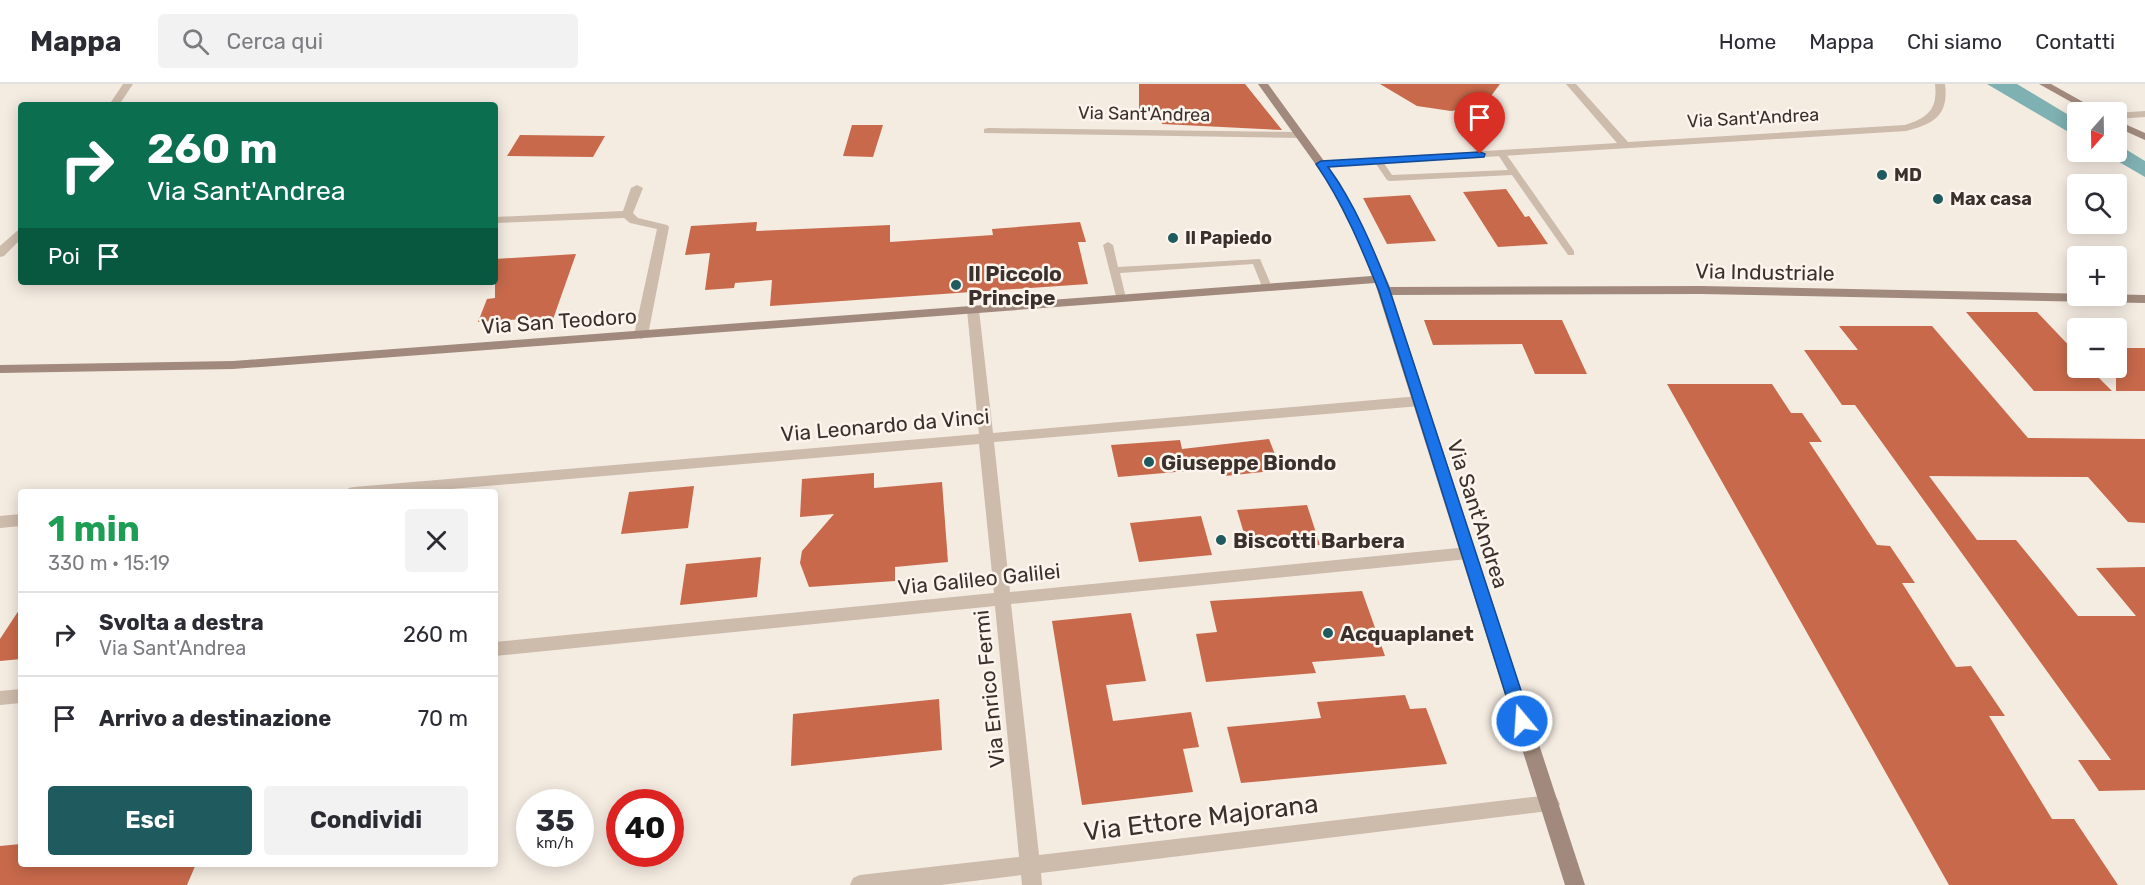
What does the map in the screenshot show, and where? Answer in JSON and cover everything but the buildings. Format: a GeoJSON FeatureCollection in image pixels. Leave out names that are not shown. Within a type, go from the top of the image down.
{"type":"FeatureCollection","features":[{"type":"Feature","properties":{"kind":"street"},"geometry":{"type":"LineString","coordinates":[[116,102],[128,84]]}},
{"type":"Feature","properties":{"kind":"street","name":"Via Sant'Andrea"},"geometry":{"type":"LineString","coordinates":[[1263,84],[1334,183],[1363,238],[1382,285],[1575,885]]}},
{"type":"Feature","properties":{"kind":"street"},"geometry":{"type":"LineString","coordinates":[[1572,84],[1624,146]]}},
{"type":"Feature","properties":{"kind":"street","name":"Via Sant'Andrea"},"geometry":{"type":"LineString","coordinates":[[1321,164],[1905,129],[1920,124],[1940,111],[1942,104],[1940,84]]}},
{"type":"Feature","properties":{"kind":"street"},"geometry":{"type":"LineString","coordinates":[[2044,84],[2077,102]]}},
{"type":"Feature","properties":{"kind":"street"},"geometry":{"type":"LineString","coordinates":[[2127,115],[2145,114]]}},
{"type":"Feature","properties":{"kind":"street"},"geometry":{"type":"LineString","coordinates":[[2127,129],[2145,138]]}},
{"type":"Feature","properties":{"kind":"street","name":"Via Sant'Andrea"},"geometry":{"type":"LineString","coordinates":[[988,131],[1299,135]]}},
{"type":"Feature","properties":{"kind":"street"},"geometry":{"type":"LineString","coordinates":[[627,214],[637,189]]}},
{"type":"Feature","properties":{"kind":"street"},"geometry":{"type":"LineString","coordinates":[[498,220],[627,214],[634,221],[663,227],[640,335]]}},
{"type":"Feature","properties":{"kind":"street"},"geometry":{"type":"LineString","coordinates":[[0,253],[18,236]]}},
{"type":"Feature","properties":{"kind":"street","name":"Via San Teodoro"},"geometry":{"type":"LineString","coordinates":[[0,369],[233,365],[1267,287],[1382,285]]}},
{"type":"Feature","properties":{"kind":"street","name":"Via Industriale"},"geometry":{"type":"LineString","coordinates":[[1382,285],[2145,299]]}},
{"type":"Feature","properties":{"kind":"street","name":"Via Enrico Fermi"},"geometry":{"type":"LineString","coordinates":[[973,309],[1032,885]]}},
{"type":"Feature","properties":{"kind":"street","name":"Via Leonardo da Vinci"},"geometry":{"type":"LineString","coordinates":[[389,489],[1420,401]]}},
{"type":"Feature","properties":{"kind":"street","name":"Via Galileo Galilei"},"geometry":{"type":"LineString","coordinates":[[498,649],[1468,553]]}},
{"type":"Feature","properties":{"kind":"street"},"geometry":{"type":"LineString","coordinates":[[0,698],[18,696]]}},
{"type":"Feature","properties":{"kind":"street","name":"Via Ettore Majorana"},"geometry":{"type":"LineString","coordinates":[[860,885],[1550,804]]}},
{"type":"Feature","properties":{"kind":"lane"},"geometry":{"type":"LineString","coordinates":[[1500,153],[1571,253]]}},
{"type":"Feature","properties":{"kind":"lane"},"geometry":{"type":"LineString","coordinates":[[1378,161],[1390,178],[1514,172]]}},
{"type":"Feature","properties":{"kind":"lane"},"geometry":{"type":"LineString","coordinates":[[1108,245],[1121,298]]}},
{"type":"Feature","properties":{"kind":"lane"},"geometry":{"type":"LineString","coordinates":[[1114,270],[1257,261],[1267,287]]}},
{"type":"Feature","properties":{"kind":"water"},"geometry":{"type":"Polygon","coordinates":[[[1987,84],[2017,84],[2067,114],[2067,131],[1987,84]]]}},
{"type":"Feature","properties":{"kind":"water"},"geometry":{"type":"Polygon","coordinates":[[[2127,150],[2145,161],[2145,177],[2119,162],[2127,162],[2127,150]]]}},
{"type":"Feature","properties":{"kind":"place","name":"MD"},"geometry":{"type":"Point","coordinates":[1882,175]}},
{"type":"Feature","properties":{"kind":"place","name":"Max casa"},"geometry":{"type":"Point","coordinates":[1938,199]}},
{"type":"Feature","properties":{"kind":"place","name":"Il Papiedo"},"geometry":{"type":"Point","coordinates":[1173,238]}},
{"type":"Feature","properties":{"kind":"place","name":"Il Piccolo Principe"},"geometry":{"type":"Point","coordinates":[956,285]}},
{"type":"Feature","properties":{"kind":"place","name":"Giuseppe Biondo"},"geometry":{"type":"Point","coordinates":[1149,462]}},
{"type":"Feature","properties":{"kind":"place","name":"Biscotti Barbera"},"geometry":{"type":"Point","coordinates":[1221,540]}},
{"type":"Feature","properties":{"kind":"place","name":"Acquaplanet"},"geometry":{"type":"Point","coordinates":[1328,633]}},
{"type":"Feature","properties":{"kind":"route"},"geometry":{"type":"LineString","coordinates":[[1480,154],[1321,164],[1334,183],[1363,238],[1385,291],[1522,721]]}}]}
